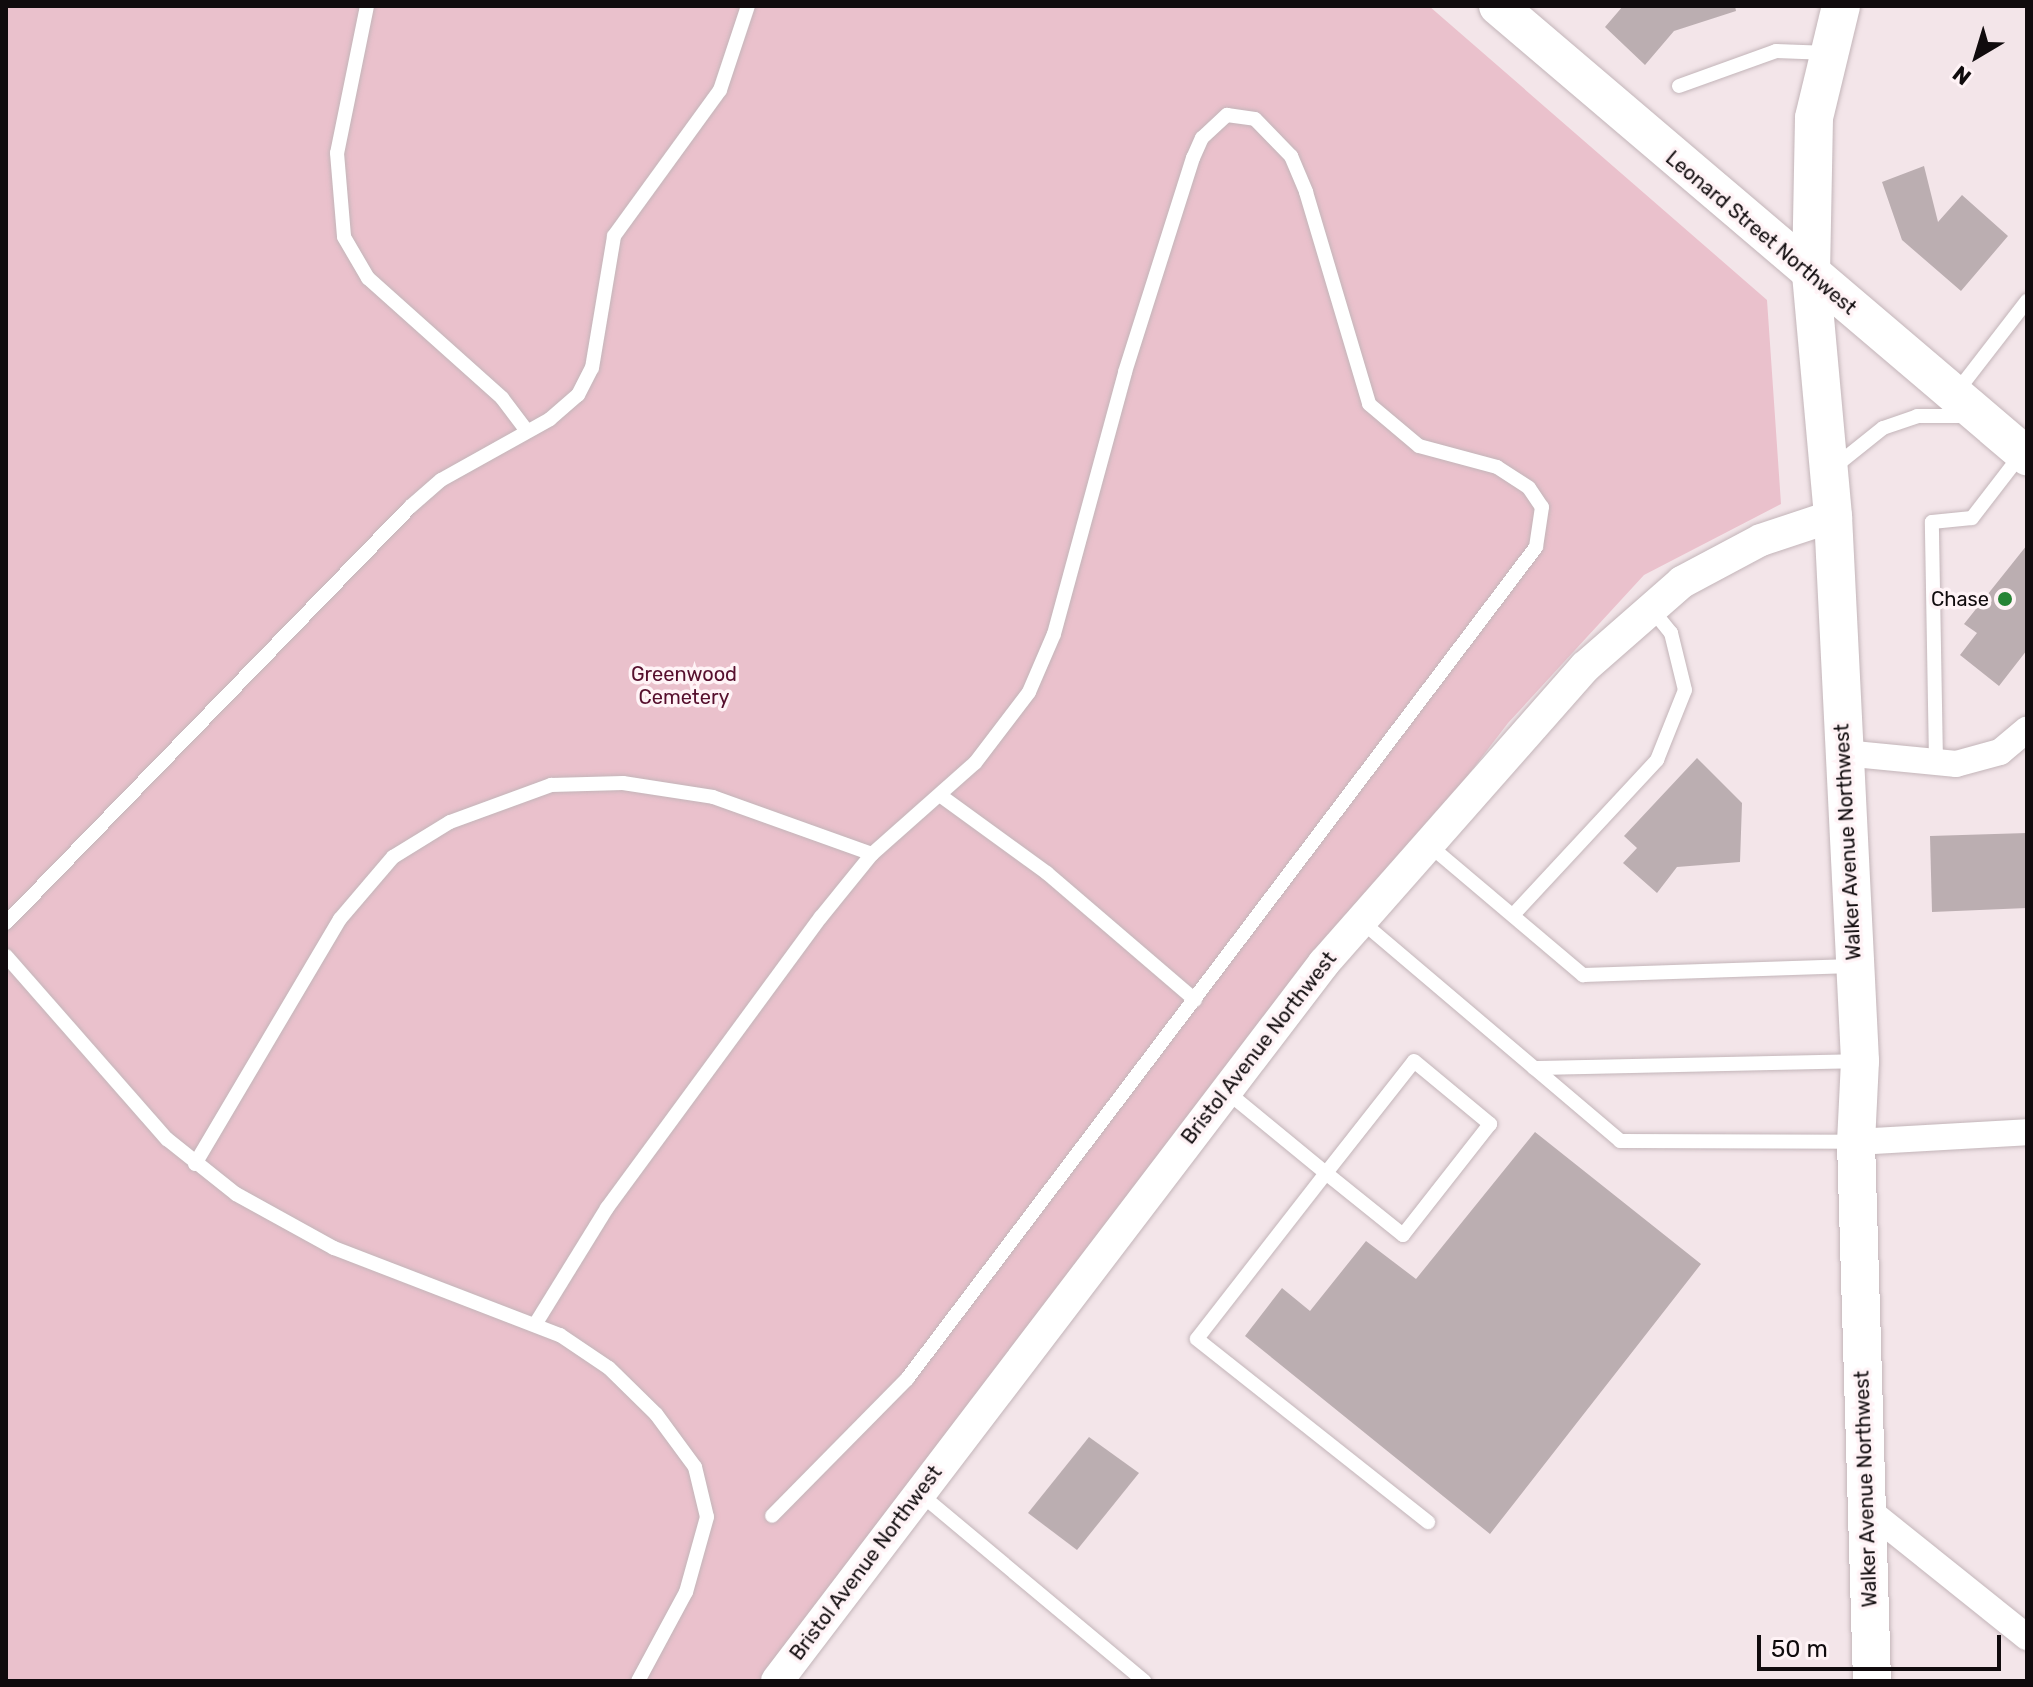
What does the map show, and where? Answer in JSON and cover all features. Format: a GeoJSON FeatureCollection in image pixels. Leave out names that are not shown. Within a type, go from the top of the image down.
{"type":"FeatureCollection","features":[{"type":"Feature","properties":{"kind":"main road","name":"Leonard Street Northwest"},"geometry":{"type":"LineString","coordinates":[[1498,6],[2025,454]]}},
{"type":"Feature","properties":{"kind":"main road","name":"Walker Avenue Northwest"},"geometry":{"type":"LineString","coordinates":[[1841,6],[1814,118],[1811,274],[1833,516],[1860,1061],[1856,1142],[1872,1681]]}},
{"type":"Feature","properties":{"kind":"street","name":"Bristol Avenue Northwest"},"geometry":{"type":"LineString","coordinates":[[777,1681],[1226,1091],[1361,921],[1585,667],[1650,607],[1761,540],[1833,516]]}},
{"type":"Feature","properties":{"kind":"street"},"geometry":{"type":"LineString","coordinates":[[1844,753],[1956,764],[2000,752],[2025,735]]}},
{"type":"Feature","properties":{"kind":"street"},"geometry":{"type":"LineString","coordinates":[[1856,1142],[2027,1132]]}},
{"type":"Feature","properties":{"kind":"street"},"geometry":{"type":"LineString","coordinates":[[1867,1509],[2027,1637]]}},
{"type":"Feature","properties":{"kind":"lane"},"geometry":{"type":"LineString","coordinates":[[367,6],[337,153],[344,237],[368,278],[502,398],[527,431]]}},
{"type":"Feature","properties":{"kind":"lane"},"geometry":{"type":"LineString","coordinates":[[6,923],[410,507],[475,458],[565,408],[586,381],[614,236],[720,90],[748,6]]}},
{"type":"Feature","properties":{"kind":"lane"},"geometry":{"type":"LineString","coordinates":[[1679,86],[1776,51],[1830,53]]}},
{"type":"Feature","properties":{"kind":"lane"},"geometry":{"type":"LineString","coordinates":[[536,1323],[686,1095],[872,854],[975,763],[1041,670],[1180,192],[1202,138],[1227,115],[1242,113],[1269,128],[1291,156],[1369,404],[1419,446],[1513,476],[1542,507],[1544,523],[1536,547],[907,1379],[772,1516]]}},
{"type":"Feature","properties":{"kind":"lane"},"geometry":{"type":"LineString","coordinates":[[1830,470],[1883,428],[1917,416],[1967,405],[2027,301]]}},
{"type":"Feature","properties":{"kind":"lane"},"geometry":{"type":"LineString","coordinates":[[1936,762],[1932,522],[1972,518],[2025,454]]}},
{"type":"Feature","properties":{"kind":"lane"},"geometry":{"type":"LineString","coordinates":[[1513,915],[1657,760],[1685,690],[1671,633],[1650,607]]}},
{"type":"Feature","properties":{"kind":"lane"},"geometry":{"type":"LineString","coordinates":[[195,1164],[340,919],[393,857],[450,822],[551,785],[623,783],[713,797],[872,854]]}},
{"type":"Feature","properties":{"kind":"lane"},"geometry":{"type":"LineString","coordinates":[[941,796],[1047,873],[1195,1000]]}},
{"type":"Feature","properties":{"kind":"lane"},"geometry":{"type":"LineString","coordinates":[[1429,845],[1583,975],[1855,966]]}},
{"type":"Feature","properties":{"kind":"lane"},"geometry":{"type":"LineString","coordinates":[[1361,921],[1620,1141],[1856,1142]]}},
{"type":"Feature","properties":{"kind":"lane"},"geometry":{"type":"LineString","coordinates":[[6,956],[140,1111],[195,1164],[296,1231],[536,1323],[630,1385],[678,1440],[704,1490],[707,1517],[696,1565],[638,1681]]}},
{"type":"Feature","properties":{"kind":"lane"},"geometry":{"type":"LineString","coordinates":[[1226,1091],[1326,1173],[1403,1235],[1490,1124],[1414,1061],[1326,1173],[1197,1339],[1428,1522]]}},
{"type":"Feature","properties":{"kind":"lane"},"geometry":{"type":"LineString","coordinates":[[1534,1068],[1860,1061]]}},
{"type":"Feature","properties":{"kind":"lane"},"geometry":{"type":"LineString","coordinates":[[918,1492],[1144,1681]]}},
{"type":"Feature","properties":{"kind":"green space","name":"Greenwood Cemetery"},"geometry":{"type":"Polygon","coordinates":[[[6,6],[1429,6],[1767,300],[1781,504],[1644,575],[1508,723],[774,1681],[6,1681],[6,6]]]}},
{"type":"Feature","properties":{"kind":"building"},"geometry":{"type":"Polygon","coordinates":[[[1623,6],[1735,6],[1736,11],[1674,31],[1645,65],[1605,27],[1623,6]]]}},
{"type":"Feature","properties":{"kind":"building"},"geometry":{"type":"Polygon","coordinates":[[[1924,166],[1938,222],[1962,195],[2008,236],[1961,291],[1902,240],[1882,182],[1924,166]]]}},
{"type":"Feature","properties":{"kind":"building","name":"Chase"},"geometry":{"type":"Polygon","coordinates":[[[2027,545],[2027,650],[1999,686],[1960,655],[1977,633],[1964,624],[2027,545]]]}},
{"type":"Feature","properties":{"kind":"building"},"geometry":{"type":"Polygon","coordinates":[[[1697,758],[1742,803],[1740,862],[1677,867],[1657,893],[1623,863],[1637,848],[1624,836],[1697,758]]]}},
{"type":"Feature","properties":{"kind":"building"},"geometry":{"type":"Polygon","coordinates":[[[2027,833],[2027,908],[1932,912],[1930,836],[2027,833]]]}},
{"type":"Feature","properties":{"kind":"building"},"geometry":{"type":"Polygon","coordinates":[[[1535,1132],[1701,1264],[1490,1534],[1245,1336],[1282,1288],[1310,1311],[1366,1241],[1416,1279],[1535,1132]]]}},
{"type":"Feature","properties":{"kind":"building"},"geometry":{"type":"Polygon","coordinates":[[[1089,1437],[1139,1473],[1077,1550],[1028,1513],[1089,1437]]]}},
{"type":"Feature","properties":{"kind":"place","name":"Chase"},"geometry":{"type":"Point","coordinates":[2005,599]}}]}
